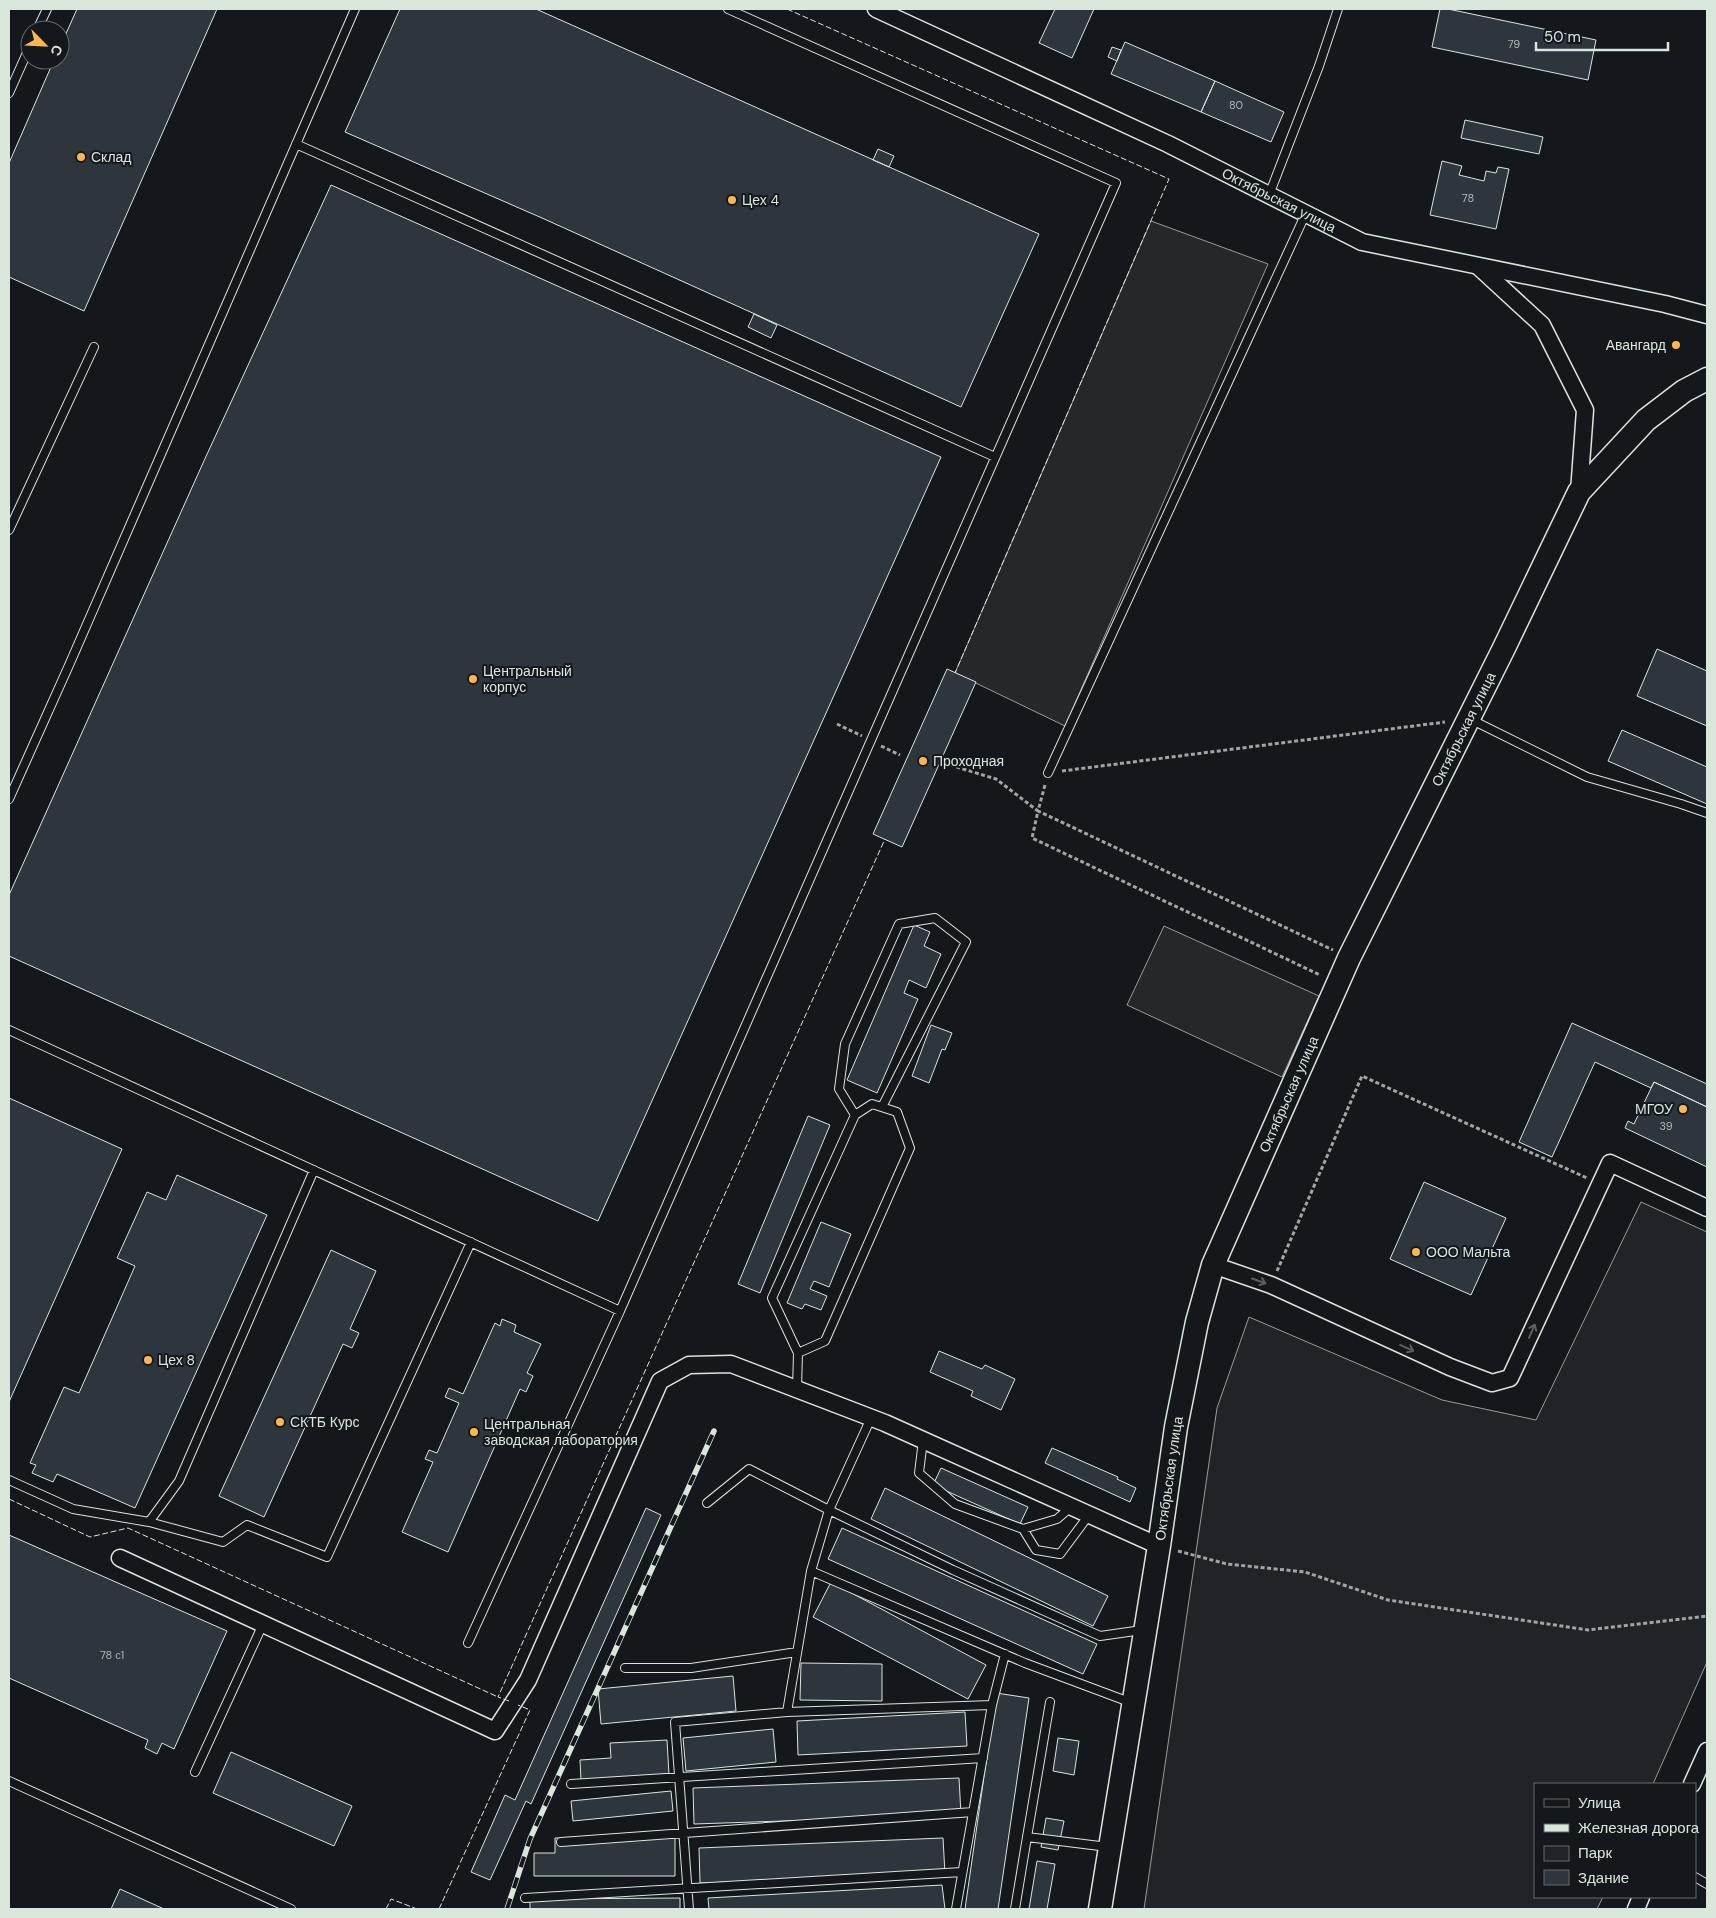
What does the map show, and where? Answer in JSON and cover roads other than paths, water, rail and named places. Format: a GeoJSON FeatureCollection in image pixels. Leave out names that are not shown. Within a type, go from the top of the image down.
{"type":"FeatureCollection","features":[{"type":"Feature","properties":{"kind":"main road","name":"Октябрьская улица"},"geometry":{"type":"LineString","coordinates":[[1100,1909],[1159,1546],[1176,1427],[1197,1322],[1213,1265],[1349,958],[1579,492],[1646,420],[1684,391],[1707,379]]}},
{"type":"Feature","properties":{"kind":"street","name":"Октябрьская улица"},"geometry":{"type":"LineString","coordinates":[[876,9],[1168,144],[1362,242],[1665,304],[1707,316]]}},
{"type":"Feature","properties":{"kind":"street"},"geometry":{"type":"LineString","coordinates":[[1479,267],[1542,325],[1585,410],[1579,492]]}},
{"type":"Feature","properties":{"kind":"street"},"geometry":{"type":"LineString","coordinates":[[1213,1265],[1271,1285],[1450,1368],[1492,1383],[1510,1378],[1610,1163],[1707,1208]]}},
{"type":"Feature","properties":{"kind":"street"},"geometry":{"type":"LineString","coordinates":[[120,1558],[495,1732],[528,1680],[660,1381],[689,1365],[731,1364],[924,1440],[1159,1546]]}},
{"type":"Feature","properties":{"kind":"street"},"geometry":{"type":"LineString","coordinates":[[1692,1783],[1707,1751]]}},
{"type":"Feature","properties":{"kind":"lane"},"geometry":{"type":"LineString","coordinates":[[9,799],[355,9]]}},
{"type":"Feature","properties":{"kind":"lane"},"geometry":{"type":"LineString","coordinates":[[468,1643],[620,1311],[1116,183],[728,9]]}},
{"type":"Feature","properties":{"kind":"lane"},"geometry":{"type":"LineString","coordinates":[[1269,195],[1319,66],[1338,9]]}},
{"type":"Feature","properties":{"kind":"lane"},"geometry":{"type":"LineString","coordinates":[[9,93],[20,68]]}},
{"type":"Feature","properties":{"kind":"lane"},"geometry":{"type":"LineString","coordinates":[[296,144],[995,457]]}},
{"type":"Feature","properties":{"kind":"lane"},"geometry":{"type":"LineString","coordinates":[[1048,773],[1306,213]]}},
{"type":"Feature","properties":{"kind":"lane"},"geometry":{"type":"LineString","coordinates":[[9,530],[94,347]]}},
{"type":"Feature","properties":{"kind":"lane"},"geometry":{"type":"LineString","coordinates":[[1469,718],[1587,777],[1707,813]]}},
{"type":"Feature","properties":{"kind":"lane"},"geometry":{"type":"LineString","coordinates":[[855,1115],[839,1089],[845,1044],[899,924],[935,918],[966,942],[882,1107]]}},
{"type":"Feature","properties":{"kind":"lane"},"geometry":{"type":"LineString","coordinates":[[9,1030],[620,1311]]}},
{"type":"Feature","properties":{"kind":"lane"},"geometry":{"type":"LineString","coordinates":[[797,1389],[798,1353],[772,1298],[855,1115],[872,1104],[897,1112],[910,1148],[825,1341],[798,1353]]}},
{"type":"Feature","properties":{"kind":"lane"},"geometry":{"type":"LineString","coordinates":[[149,1522],[180,1481],[314,1170]]}},
{"type":"Feature","properties":{"kind":"lane"},"geometry":{"type":"LineString","coordinates":[[9,1480],[73,1509],[149,1522],[223,1542],[247,1525],[327,1557],[471,1242]]}},
{"type":"Feature","properties":{"kind":"lane"},"geometry":{"type":"LineString","coordinates":[[787,1712],[811,1571],[829,1510],[871,1418]]}},
{"type":"Feature","properties":{"kind":"lane"},"geometry":{"type":"LineString","coordinates":[[924,1440],[919,1473],[955,1504],[1023,1529],[1057,1519],[1071,1507]]}},
{"type":"Feature","properties":{"kind":"lane"},"geometry":{"type":"LineString","coordinates":[[707,1503],[750,1469],[829,1510],[953,1570],[1100,1636],[1145,1630]]}},
{"type":"Feature","properties":{"kind":"lane"},"geometry":{"type":"LineString","coordinates":[[1023,1529],[1036,1550],[1060,1554],[1089,1515]]}},
{"type":"Feature","properties":{"kind":"lane"},"geometry":{"type":"LineString","coordinates":[[811,1571],[1005,1654],[1133,1704]]}},
{"type":"Feature","properties":{"kind":"lane"},"geometry":{"type":"LineString","coordinates":[[194,1772],[263,1624]]}},
{"type":"Feature","properties":{"kind":"lane"},"geometry":{"type":"LineString","coordinates":[[625,1668],[690,1668],[797,1652]]}},
{"type":"Feature","properties":{"kind":"lane"},"geometry":{"type":"LineString","coordinates":[[956,1909],[992,1705],[1005,1654]]}},
{"type":"Feature","properties":{"kind":"lane"},"geometry":{"type":"LineString","coordinates":[[1016,1909],[1050,1702]]}},
{"type":"Feature","properties":{"kind":"lane"},"geometry":{"type":"LineString","coordinates":[[689,1909],[675,1722],[787,1712],[992,1705]]}},
{"type":"Feature","properties":{"kind":"lane"},"geometry":{"type":"LineString","coordinates":[[571,1784],[679,1779],[983,1758]]}},
{"type":"Feature","properties":{"kind":"lane"},"geometry":{"type":"LineString","coordinates":[[9,1781],[291,1909]]}},
{"type":"Feature","properties":{"kind":"lane"},"geometry":{"type":"LineString","coordinates":[[561,1842],[973,1812]]}},
{"type":"Feature","properties":{"kind":"lane"},"geometry":{"type":"LineString","coordinates":[[1027,1838],[1110,1848]]}},
{"type":"Feature","properties":{"kind":"lane"},"geometry":{"type":"LineString","coordinates":[[525,1898],[962,1872]]}},
{"type":"Feature","properties":{"kind":"lane"},"geometry":{"type":"LineString","coordinates":[[1696,1878],[1707,1884]]}},
{"type":"Feature","properties":{"kind":"railway"},"geometry":{"type":"LineString","coordinates":[[507,1909],[530,1839],[714,1431]]}},
{"type":"Feature","properties":{"kind":"place","name":"Склад"},"geometry":{"type":"Point","coordinates":[81,157]}},
{"type":"Feature","properties":{"kind":"place","name":"Цех 4"},"geometry":{"type":"Point","coordinates":[732,200]}},
{"type":"Feature","properties":{"kind":"place","name":"Авангард"},"geometry":{"type":"Point","coordinates":[1676,345]}},
{"type":"Feature","properties":{"kind":"place","name":"Центральный корпус"},"geometry":{"type":"Point","coordinates":[473,679]}},
{"type":"Feature","properties":{"kind":"place","name":"Проходная"},"geometry":{"type":"Point","coordinates":[923,761]}},
{"type":"Feature","properties":{"kind":"place","name":"МГОУ"},"geometry":{"type":"Point","coordinates":[1683,1109]}},
{"type":"Feature","properties":{"kind":"place","name":"ООО Мальта"},"geometry":{"type":"Point","coordinates":[1416,1252]}},
{"type":"Feature","properties":{"kind":"place","name":"Цех 8"},"geometry":{"type":"Point","coordinates":[148,1360]}},
{"type":"Feature","properties":{"kind":"place","name":"СКТБ Курс"},"geometry":{"type":"Point","coordinates":[280,1422]}},
{"type":"Feature","properties":{"kind":"place","name":"Центральная заводская лаборатория"},"geometry":{"type":"Point","coordinates":[474,1432]}}]}
